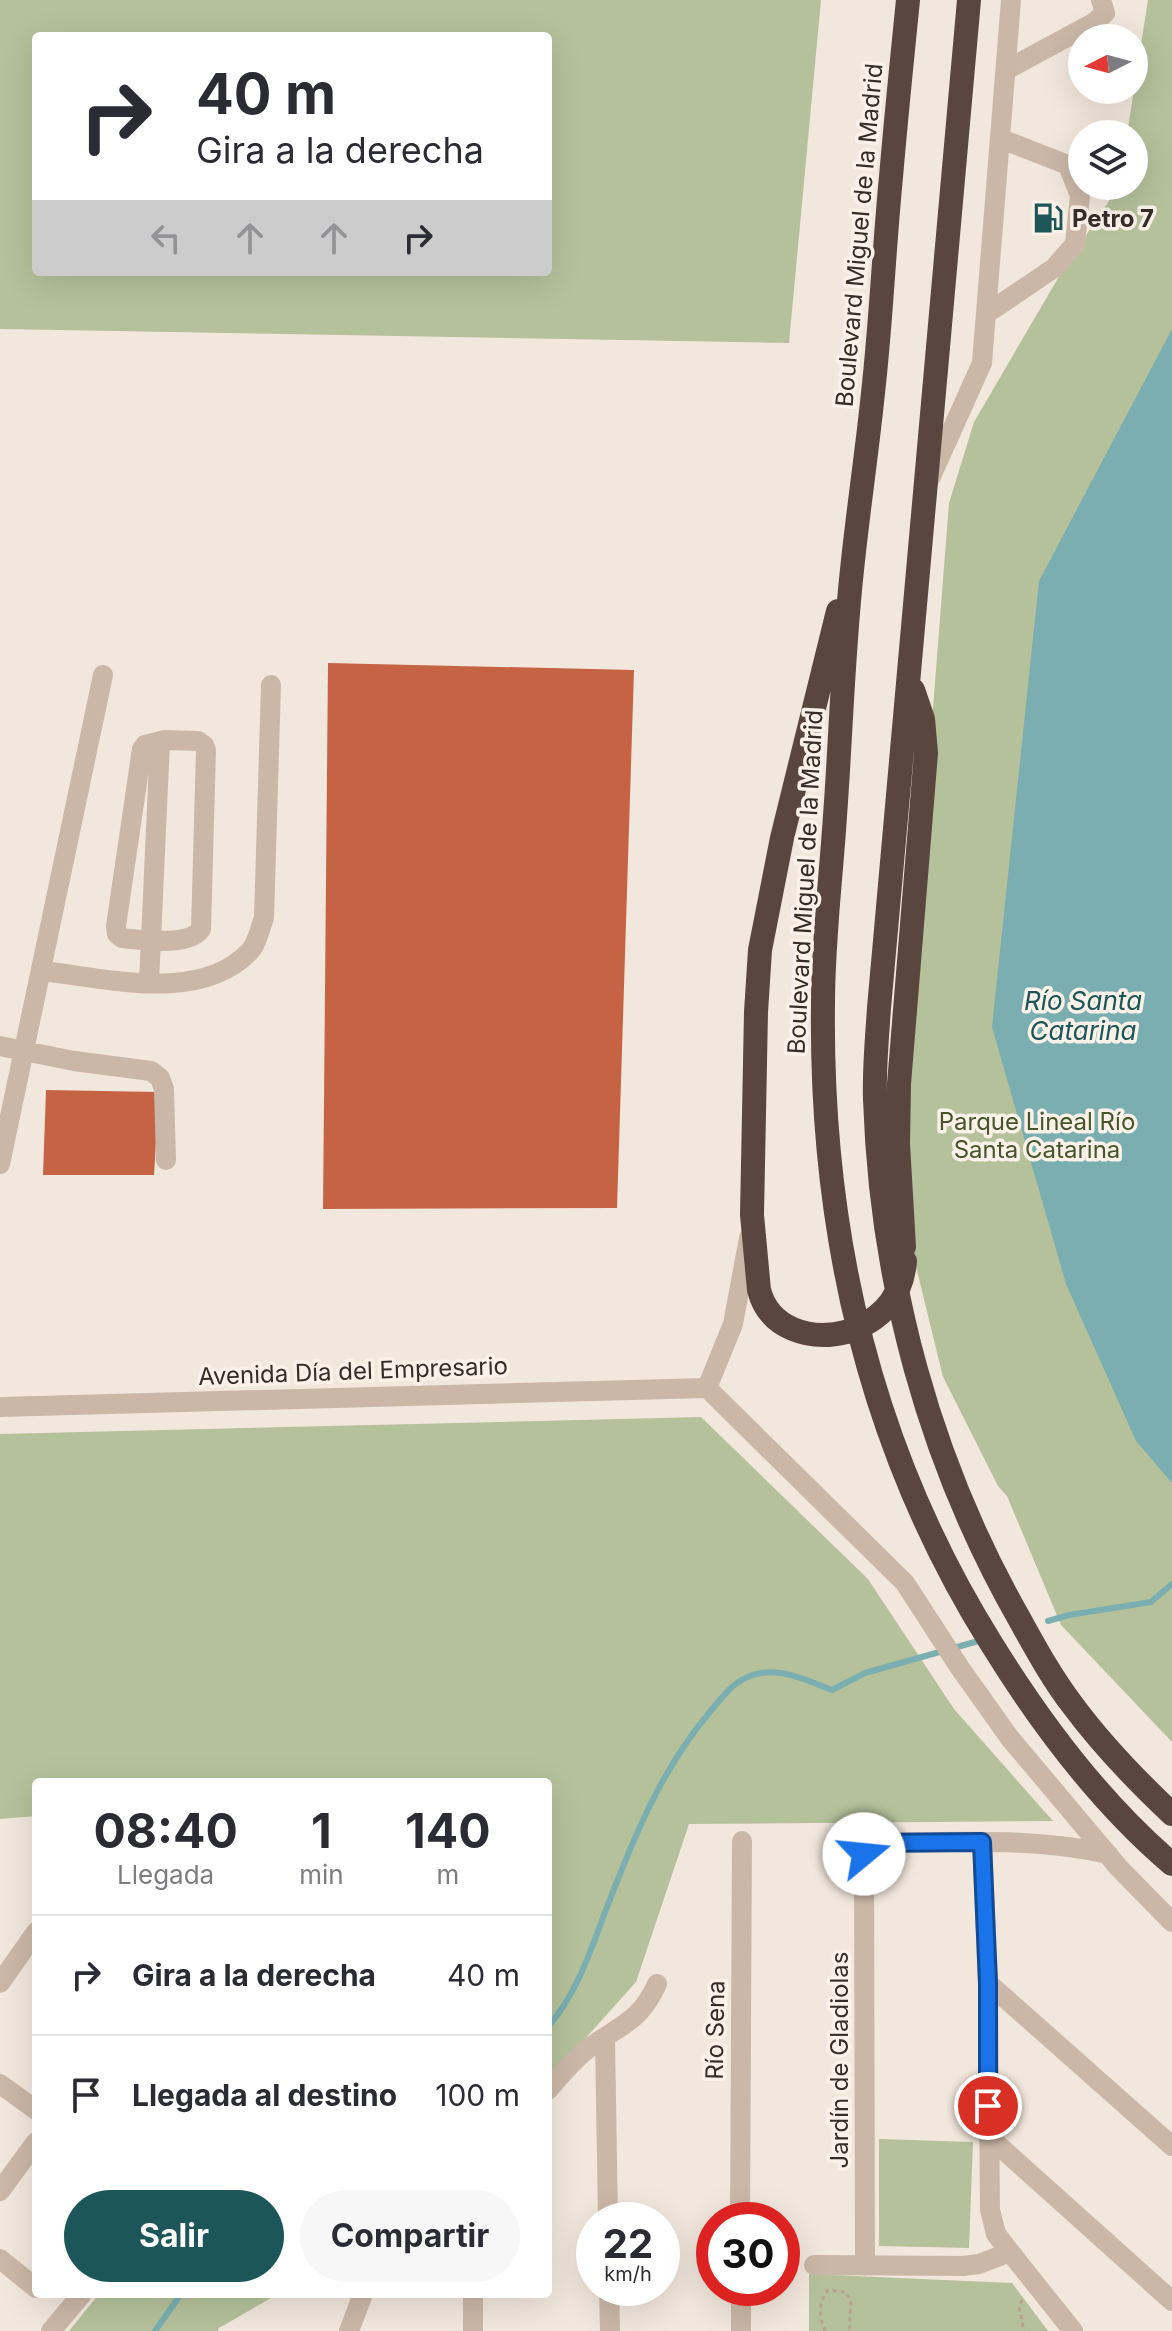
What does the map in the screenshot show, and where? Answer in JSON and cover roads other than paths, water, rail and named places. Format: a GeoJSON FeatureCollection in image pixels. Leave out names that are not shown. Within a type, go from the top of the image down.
{"type":"FeatureCollection","features":[{"type":"Feature","properties":{"kind":"highway","name":"Boulevard Miguel de la Madrid"},"geometry":{"type":"LineString","coordinates":[[908,0],[874,389],[851,574],[823,999],[823,1083],[830,1181],[856,1320],[871,1378],[931,1538],[972,1613],[1011,1675],[1082,1771],[1137,1834],[1172,1864]]}},
{"type":"Feature","properties":{"kind":"highway"},"geometry":{"type":"LineString","coordinates":[[969,0],[879,1008],[875,1098],[888,1236],[903,1325],[922,1397],[950,1476],[997,1580],[1073,1706],[1137,1780],[1172,1814]]}},
{"type":"Feature","properties":{"kind":"highway"},"geometry":{"type":"LineString","coordinates":[[851,574],[833,626],[764,920],[757,996],[752,1215],[759,1290],[762,1301],[773,1317],[788,1327],[810,1335],[839,1334],[874,1320],[895,1298],[904,1278],[898,1144],[899,1084],[926,753],[923,719],[910,682]]}},
{"type":"Feature","properties":{"kind":"street"},"geometry":{"type":"LineString","coordinates":[[926,489],[982,363],[1011,0]]}},
{"type":"Feature","properties":{"kind":"street"},"geometry":{"type":"LineString","coordinates":[[1006,70],[1095,22],[1105,13],[1101,0]]}},
{"type":"Feature","properties":{"kind":"street"},"geometry":{"type":"LineString","coordinates":[[986,314],[1054,268],[1075,244],[1080,196],[1068,165],[1001,139]]}},
{"type":"Feature","properties":{"kind":"street"},"geometry":{"type":"LineString","coordinates":[[0,1164],[103,675]]}},
{"type":"Feature","properties":{"kind":"street"},"geometry":{"type":"LineString","coordinates":[[42,971],[149,983],[187,983],[212,977],[252,950],[264,918],[271,685]]}},
{"type":"Feature","properties":{"kind":"street"},"geometry":{"type":"LineString","coordinates":[[198,741],[204,745],[201,929],[196,937],[185,940],[122,938],[117,934],[116,926],[142,749],[145,745],[160,742],[198,741]]}},
{"type":"Feature","properties":{"kind":"street"},"geometry":{"type":"LineString","coordinates":[[149,983],[160,742]]}},
{"type":"Feature","properties":{"kind":"street"},"geometry":{"type":"LineString","coordinates":[[0,1046],[151,1071],[160,1078],[164,1089],[166,1160]]}},
{"type":"Feature","properties":{"kind":"street"},"geometry":{"type":"LineString","coordinates":[[752,1215],[733,1324],[707,1388],[905,1583],[987,1707],[1099,1852],[1172,1930]]}},
{"type":"Feature","properties":{"kind":"street","name":"Avenida Día del Empresario"},"geometry":{"type":"LineString","coordinates":[[0,1407],[707,1388]]}},
{"type":"Feature","properties":{"kind":"street","name":"Río Sena"},"geometry":{"type":"LineString","coordinates":[[740,2202],[742,1841]]}},
{"type":"Feature","properties":{"kind":"street"},"geometry":{"type":"LineString","coordinates":[[1073,2331],[1002,2255],[990,2210],[988,1983],[982,1842],[1060,1846],[1099,1852],[1172,1922]]}},
{"type":"Feature","properties":{"kind":"street","name":"Jardín de Gladiolas"},"geometry":{"type":"LineString","coordinates":[[865,2266],[864,1854],[872,1843],[982,1842]]}},
{"type":"Feature","properties":{"kind":"street"},"geometry":{"type":"LineString","coordinates":[[0,1983],[32,1938]]}},
{"type":"Feature","properties":{"kind":"street"},"geometry":{"type":"LineString","coordinates":[[988,1983],[1172,2146]]}},
{"type":"Feature","properties":{"kind":"street"},"geometry":{"type":"LineString","coordinates":[[552,2086],[574,2061],[639,2015],[649,2003],[657,1984]]}},
{"type":"Feature","properties":{"kind":"street"},"geometry":{"type":"LineString","coordinates":[[598,2042],[607,2202]]}},
{"type":"Feature","properties":{"kind":"street"},"geometry":{"type":"LineString","coordinates":[[0,2084],[32,2107]]}},
{"type":"Feature","properties":{"kind":"street"},"geometry":{"type":"LineString","coordinates":[[988,2136],[1172,2301]]}},
{"type":"Feature","properties":{"kind":"street"},"geometry":{"type":"LineString","coordinates":[[0,2191],[32,2147]]}},
{"type":"Feature","properties":{"kind":"street"},"geometry":{"type":"LineString","coordinates":[[814,2265],[963,2266],[1002,2255]]}},
{"type":"Feature","properties":{"kind":"street"},"geometry":{"type":"LineString","coordinates":[[0,2259],[32,2285]]}},
{"type":"Feature","properties":{"kind":"street"},"geometry":{"type":"LineString","coordinates":[[48,2298],[64,2311]]}},
{"type":"Feature","properties":{"kind":"street"},"geometry":{"type":"LineString","coordinates":[[51,2331],[64,2311],[78,2298]]}},
{"type":"Feature","properties":{"kind":"street"},"geometry":{"type":"LineString","coordinates":[[349,2331],[361,2298]]}},
{"type":"Feature","properties":{"kind":"street"},"geometry":{"type":"LineString","coordinates":[[473,2298],[473,2331]]}},
{"type":"Feature","properties":{"kind":"street"},"geometry":{"type":"LineString","coordinates":[[609,2306],[610,2331]]}},
{"type":"Feature","properties":{"kind":"street"},"geometry":{"type":"LineString","coordinates":[[741,2306],[741,2331]]}},
{"type":"Feature","properties":{"kind":"water","name":"Río Santa Catarina"},"geometry":{"type":"Polygon","coordinates":[[[1172,329],[1172,1483],[1136,1441],[1066,1284],[992,1027],[1039,581],[1172,329]]]}},
{"type":"Feature","properties":{"kind":"waterway"},"geometry":{"type":"LineString","coordinates":[[1048,1621],[1151,1602],[1172,1584]]}},
{"type":"Feature","properties":{"kind":"waterway"},"geometry":{"type":"LineString","coordinates":[[552,2022],[583,1970],[650,1805],[692,1735],[732,1687],[752,1675],[770,1672],[798,1677],[832,1690],[865,1673],[982,1640]]}},
{"type":"Feature","properties":{"kind":"waterway"},"geometry":{"type":"LineString","coordinates":[[155,2331],[178,2298]]}},
{"type":"Feature","properties":{"kind":"place","name":"Petro 7"},"geometry":{"type":"Point","coordinates":[1048,218]}},
{"type":"Feature","properties":{"kind":"park label","name":"Parque Lineal Río Santa Catarina"},"geometry":{"type":"Point","coordinates":[1037,1135]}}]}
